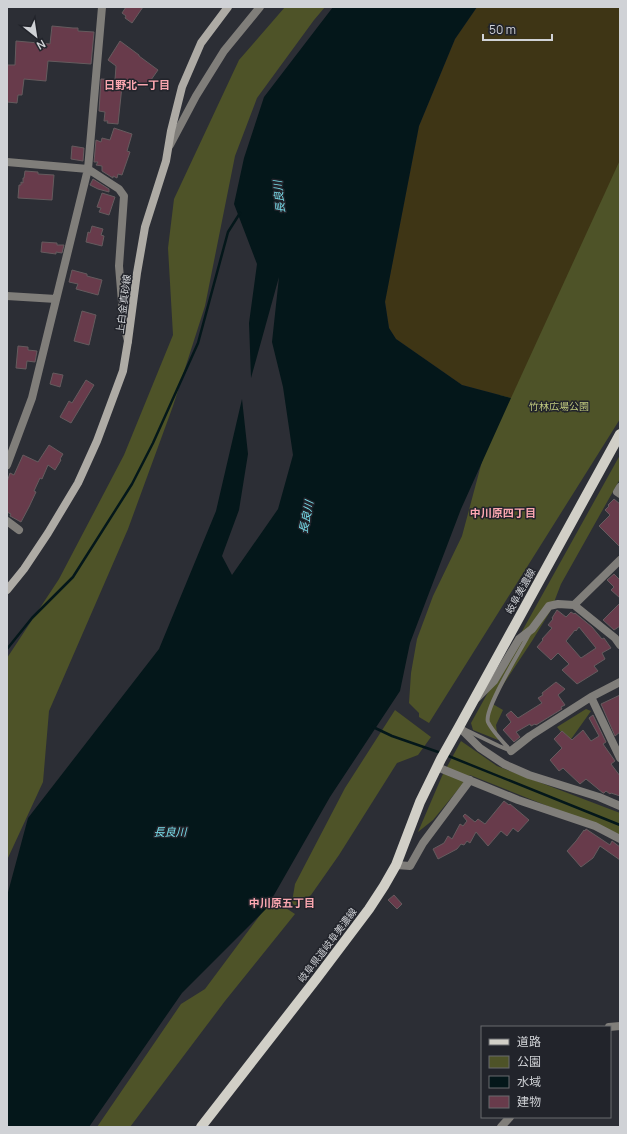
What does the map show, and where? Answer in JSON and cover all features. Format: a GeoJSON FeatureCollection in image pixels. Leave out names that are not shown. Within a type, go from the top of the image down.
{"type":"FeatureCollection","features":[{"type":"Feature","properties":{"kind":"main road","name":"上白金真砂線"},"geometry":{"type":"LineString","coordinates":[[7,590],[24,569],[48,533],[78,483],[97,441],[123,371],[145,227],[166,161],[182,87],[201,43],[228,7]]}},
{"type":"Feature","properties":{"kind":"main road","name":"岐阜美濃線"},"geometry":{"type":"LineString","coordinates":[[439,763],[620,434]]}},
{"type":"Feature","properties":{"kind":"main road","name":"岐阜県道岐阜美濃線"},"geometry":{"type":"LineString","coordinates":[[201,1127],[369,909],[396,864],[420,802],[439,763]]}},
{"type":"Feature","properties":{"kind":"street"},"geometry":{"type":"LineString","coordinates":[[7,464],[32,398],[88,169],[102,7]]}},
{"type":"Feature","properties":{"kind":"street"},"geometry":{"type":"LineString","coordinates":[[169,146],[196,96],[224,51],[260,7]]}},
{"type":"Feature","properties":{"kind":"street"},"geometry":{"type":"LineString","coordinates":[[7,162],[88,169],[119,189],[124,196],[119,266],[124,326],[128,341]]}},
{"type":"Feature","properties":{"kind":"street"},"geometry":{"type":"LineString","coordinates":[[7,296],[56,299]]}},
{"type":"Feature","properties":{"kind":"street"},"geometry":{"type":"LineString","coordinates":[[620,487],[617,492],[620,494]]}},
{"type":"Feature","properties":{"kind":"street"},"geometry":{"type":"LineString","coordinates":[[7,521],[19,530]]}},
{"type":"Feature","properties":{"kind":"street"},"geometry":{"type":"LineString","coordinates":[[574,606],[620,560]]}},
{"type":"Feature","properties":{"kind":"street"},"geometry":{"type":"LineString","coordinates":[[473,702],[494,681],[519,639],[532,628],[549,606],[558,604],[574,606],[618,636],[620,645]]}},
{"type":"Feature","properties":{"kind":"street"},"geometry":{"type":"LineString","coordinates":[[511,751],[530,736],[592,697],[620,682]]}},
{"type":"Feature","properties":{"kind":"street"},"geometry":{"type":"LineString","coordinates":[[592,697],[620,758]]}},
{"type":"Feature","properties":{"kind":"street"},"geometry":{"type":"LineString","coordinates":[[460,727],[480,748],[504,764],[529,775],[599,797],[620,806]]}},
{"type":"Feature","properties":{"kind":"street"},"geometry":{"type":"LineString","coordinates":[[439,763],[470,780],[518,800],[595,826],[620,839]]}},
{"type":"Feature","properties":{"kind":"street"},"geometry":{"type":"LineString","coordinates":[[396,864],[410,866],[423,843],[470,780]]}},
{"type":"Feature","properties":{"kind":"street"},"geometry":{"type":"LineString","coordinates":[[501,1127],[509,1118]]}},
{"type":"Feature","properties":{"kind":"lane"},"geometry":{"type":"LineString","coordinates":[[511,751],[491,728],[487,716],[495,697],[532,628]]}},
{"type":"Feature","properties":{"kind":"lane"},"geometry":{"type":"LineString","coordinates":[[460,727],[511,751]]}},
{"type":"Feature","properties":{"kind":"green space"},"geometry":{"type":"Polygon","coordinates":[[[285,7],[325,7],[257,98],[235,156],[205,306],[173,406],[128,529],[49,711],[43,782],[7,860],[7,658],[59,579],[124,455],[173,335],[168,248],[174,199],[239,60],[285,7]]]}},
{"type":"Feature","properties":{"kind":"green space","name":"竹林広場公園"},"geometry":{"type":"Polygon","coordinates":[[[620,100],[620,419],[429,723],[419,717],[419,713],[409,703],[411,673],[417,639],[433,596],[462,536],[500,394],[620,100]]]}},
{"type":"Feature","properties":{"kind":"green space"},"geometry":{"type":"Polygon","coordinates":[[[620,455],[620,479],[561,584],[551,610],[491,703],[503,710],[496,725],[498,740],[473,730],[471,723],[620,455]]]}},
{"type":"Feature","properties":{"kind":"green space"},"geometry":{"type":"Polygon","coordinates":[[[586,709],[591,711],[569,742],[557,727],[586,709]]]}},
{"type":"Feature","properties":{"kind":"green space"},"geometry":{"type":"Polygon","coordinates":[[[395,710],[431,737],[418,755],[397,763],[339,855],[311,895],[297,905],[294,905],[292,902],[295,884],[345,788],[395,710]]]}},
{"type":"Feature","properties":{"kind":"green space"},"geometry":{"type":"Polygon","coordinates":[[[461,741],[497,766],[620,813],[620,835],[470,775],[433,820],[418,832],[442,776],[461,741]]]}},
{"type":"Feature","properties":{"kind":"green space"},"geometry":{"type":"Polygon","coordinates":[[[272,899],[295,914],[225,1001],[130,1127],[97,1127],[181,1004],[205,989],[272,899]]]}},
{"type":"Feature","properties":{"kind":"sand"},"geometry":{"type":"Polygon","coordinates":[[[477,7],[620,7],[620,160],[511,398],[462,385],[396,339],[389,328],[385,301],[419,126],[455,39],[477,7]]]}},
{"type":"Feature","properties":{"kind":"water","name":"長良川"},"geometry":{"type":"Polygon","coordinates":[[[333,7],[477,7],[455,39],[419,126],[385,302],[389,328],[396,339],[462,385],[511,398],[461,509],[410,643],[400,691],[330,797],[266,909],[182,993],[89,1127],[7,1127],[7,896],[28,818],[159,649],[216,511],[242,399],[248,454],[239,510],[222,556],[232,575],[278,509],[293,455],[283,387],[272,342],[279,277],[251,378],[249,323],[257,264],[234,204],[244,158],[264,97],[333,7]]]}},
{"type":"Feature","properties":{"kind":"building"},"geometry":{"type":"Polygon","coordinates":[[[126,7],[143,7],[132,23],[125,18],[126,16],[122,13],[126,7]]]}},
{"type":"Feature","properties":{"kind":"building"},"geometry":{"type":"Polygon","coordinates":[[[52,26],[78,28],[78,31],[94,32],[91,64],[48,61],[46,81],[24,79],[22,95],[18,95],[17,103],[7,102],[7,65],[15,65],[16,41],[50,44],[52,26]]]}},
{"type":"Feature","properties":{"kind":"building"},"geometry":{"type":"Polygon","coordinates":[[[120,41],[158,70],[146,87],[136,80],[134,88],[122,86],[118,124],[107,123],[108,121],[104,121],[105,112],[99,111],[101,79],[115,80],[116,66],[108,60],[120,41]]]}},
{"type":"Feature","properties":{"kind":"building"},"geometry":{"type":"Polygon","coordinates":[[[114,128],[132,134],[127,151],[130,152],[122,175],[118,174],[117,178],[113,176],[113,178],[102,171],[102,166],[96,165],[98,162],[94,162],[96,140],[101,142],[102,138],[110,140],[114,128]]]}},
{"type":"Feature","properties":{"kind":"building"},"geometry":{"type":"Polygon","coordinates":[[[72,146],[84,148],[83,161],[71,159],[72,146]]]}},
{"type":"Feature","properties":{"kind":"building"},"geometry":{"type":"Polygon","coordinates":[[[25,171],[54,175],[52,200],[18,198],[19,185],[21,185],[21,182],[23,183],[25,171]]]}},
{"type":"Feature","properties":{"kind":"building"},"geometry":{"type":"Polygon","coordinates":[[[93,179],[109,189],[109,192],[90,185],[93,179]]]}},
{"type":"Feature","properties":{"kind":"building"},"geometry":{"type":"Polygon","coordinates":[[[102,193],[115,197],[109,215],[99,212],[101,208],[97,207],[102,193]]]}},
{"type":"Feature","properties":{"kind":"building"},"geometry":{"type":"Polygon","coordinates":[[[92,226],[103,229],[101,235],[104,236],[102,246],[86,242],[88,232],[90,233],[92,226]]]}},
{"type":"Feature","properties":{"kind":"building"},"geometry":{"type":"Polygon","coordinates":[[[42,242],[64,245],[62,253],[56,252],[56,254],[41,252],[42,242]]]}},
{"type":"Feature","properties":{"kind":"building"},"geometry":{"type":"Polygon","coordinates":[[[72,270],[102,280],[98,295],[76,289],[78,284],[69,282],[72,270]]]}},
{"type":"Feature","properties":{"kind":"building"},"geometry":{"type":"Polygon","coordinates":[[[82,311],[96,315],[89,345],[74,341],[82,311]]]}},
{"type":"Feature","properties":{"kind":"building"},"geometry":{"type":"Polygon","coordinates":[[[18,346],[28,347],[28,350],[37,351],[35,362],[27,361],[26,369],[16,368],[18,346]]]}},
{"type":"Feature","properties":{"kind":"building"},"geometry":{"type":"Polygon","coordinates":[[[53,373],[63,375],[60,387],[50,384],[53,373]]]}},
{"type":"Feature","properties":{"kind":"building"},"geometry":{"type":"Polygon","coordinates":[[[86,380],[94,385],[71,423],[60,417],[69,401],[72,403],[86,380]]]}},
{"type":"Feature","properties":{"kind":"building"},"geometry":{"type":"Polygon","coordinates":[[[49,445],[63,454],[60,459],[61,460],[55,470],[48,465],[42,479],[40,478],[34,491],[36,492],[21,522],[10,516],[11,514],[7,512],[7,482],[10,473],[14,475],[23,455],[38,462],[49,445]]]}},
{"type":"Feature","properties":{"kind":"building"},"geometry":{"type":"Polygon","coordinates":[[[614,499],[620,504],[620,547],[599,526],[610,515],[605,510],[614,499]]]}},
{"type":"Feature","properties":{"kind":"building"},"geometry":{"type":"Polygon","coordinates":[[[614,574],[620,580],[620,598],[611,590],[614,587],[607,580],[614,574]]]}},
{"type":"Feature","properties":{"kind":"building"},"geometry":{"type":"Polygon","coordinates":[[[620,603],[620,626],[614,630],[603,620],[620,603]]]}},
{"type":"Feature","properties":{"kind":"building"},"geometry":{"type":"Polygon","coordinates":[[[557,610],[566,617],[571,612],[574,614],[575,613],[592,627],[602,639],[604,638],[611,648],[602,653],[605,659],[594,666],[598,671],[577,684],[562,670],[569,664],[558,653],[551,660],[537,647],[552,628],[548,625],[553,619],[552,618],[557,610]],[[579,627],[566,641],[581,658],[596,648],[579,627]]]}},
{"type":"Feature","properties":{"kind":"building"},"geometry":{"type":"Polygon","coordinates":[[[556,682],[565,689],[558,695],[565,705],[561,707],[562,709],[536,725],[531,726],[530,724],[516,732],[520,737],[514,742],[503,730],[511,722],[506,715],[511,711],[518,718],[542,703],[538,698],[556,682]]]}},
{"type":"Feature","properties":{"kind":"building"},"geometry":{"type":"Polygon","coordinates":[[[620,695],[620,732],[615,736],[601,704],[620,695]]]}},
{"type":"Feature","properties":{"kind":"building"},"geometry":{"type":"Polygon","coordinates":[[[593,715],[606,742],[603,744],[615,761],[611,764],[620,776],[620,796],[610,794],[606,791],[603,793],[586,779],[580,784],[563,768],[559,771],[550,760],[562,748],[554,739],[562,731],[572,740],[583,730],[591,741],[599,736],[589,718],[593,715]]]}},
{"type":"Feature","properties":{"kind":"building"},"geometry":{"type":"Polygon","coordinates":[[[504,801],[509,805],[510,804],[529,820],[518,832],[513,828],[507,836],[501,831],[488,846],[476,832],[470,843],[467,841],[464,845],[461,844],[457,849],[438,859],[433,849],[444,843],[448,836],[452,839],[460,824],[463,826],[467,821],[463,816],[465,814],[475,822],[478,819],[485,824],[504,801]]]}},
{"type":"Feature","properties":{"kind":"building"},"geometry":{"type":"Polygon","coordinates":[[[586,829],[610,845],[612,841],[620,847],[620,860],[600,846],[593,858],[581,867],[567,851],[586,829]]]}},
{"type":"Feature","properties":{"kind":"building"},"geometry":{"type":"Polygon","coordinates":[[[394,895],[402,904],[397,909],[388,900],[394,895]]]}},
{"type":"Feature","properties":{"kind":"waterway"},"geometry":{"type":"LineString","coordinates":[[7,649],[32,618],[73,577],[132,484],[153,443],[198,343],[228,232],[240,213]]}},
{"type":"Feature","properties":{"kind":"waterway"},"geometry":{"type":"LineString","coordinates":[[373,727],[392,736],[441,753]]}},
{"type":"Feature","properties":{"kind":"waterway"},"geometry":{"type":"LineString","coordinates":[[446,755],[620,825]]}},
{"type":"Feature","properties":{"kind":"district","name":"日野北一丁目"},"geometry":{"type":"Point","coordinates":[137,85]}},
{"type":"Feature","properties":{"kind":"district","name":"中川原四丁目"},"geometry":{"type":"Point","coordinates":[503,513]}},
{"type":"Feature","properties":{"kind":"district","name":"中川原五丁目"},"geometry":{"type":"Point","coordinates":[282,903]}}]}
